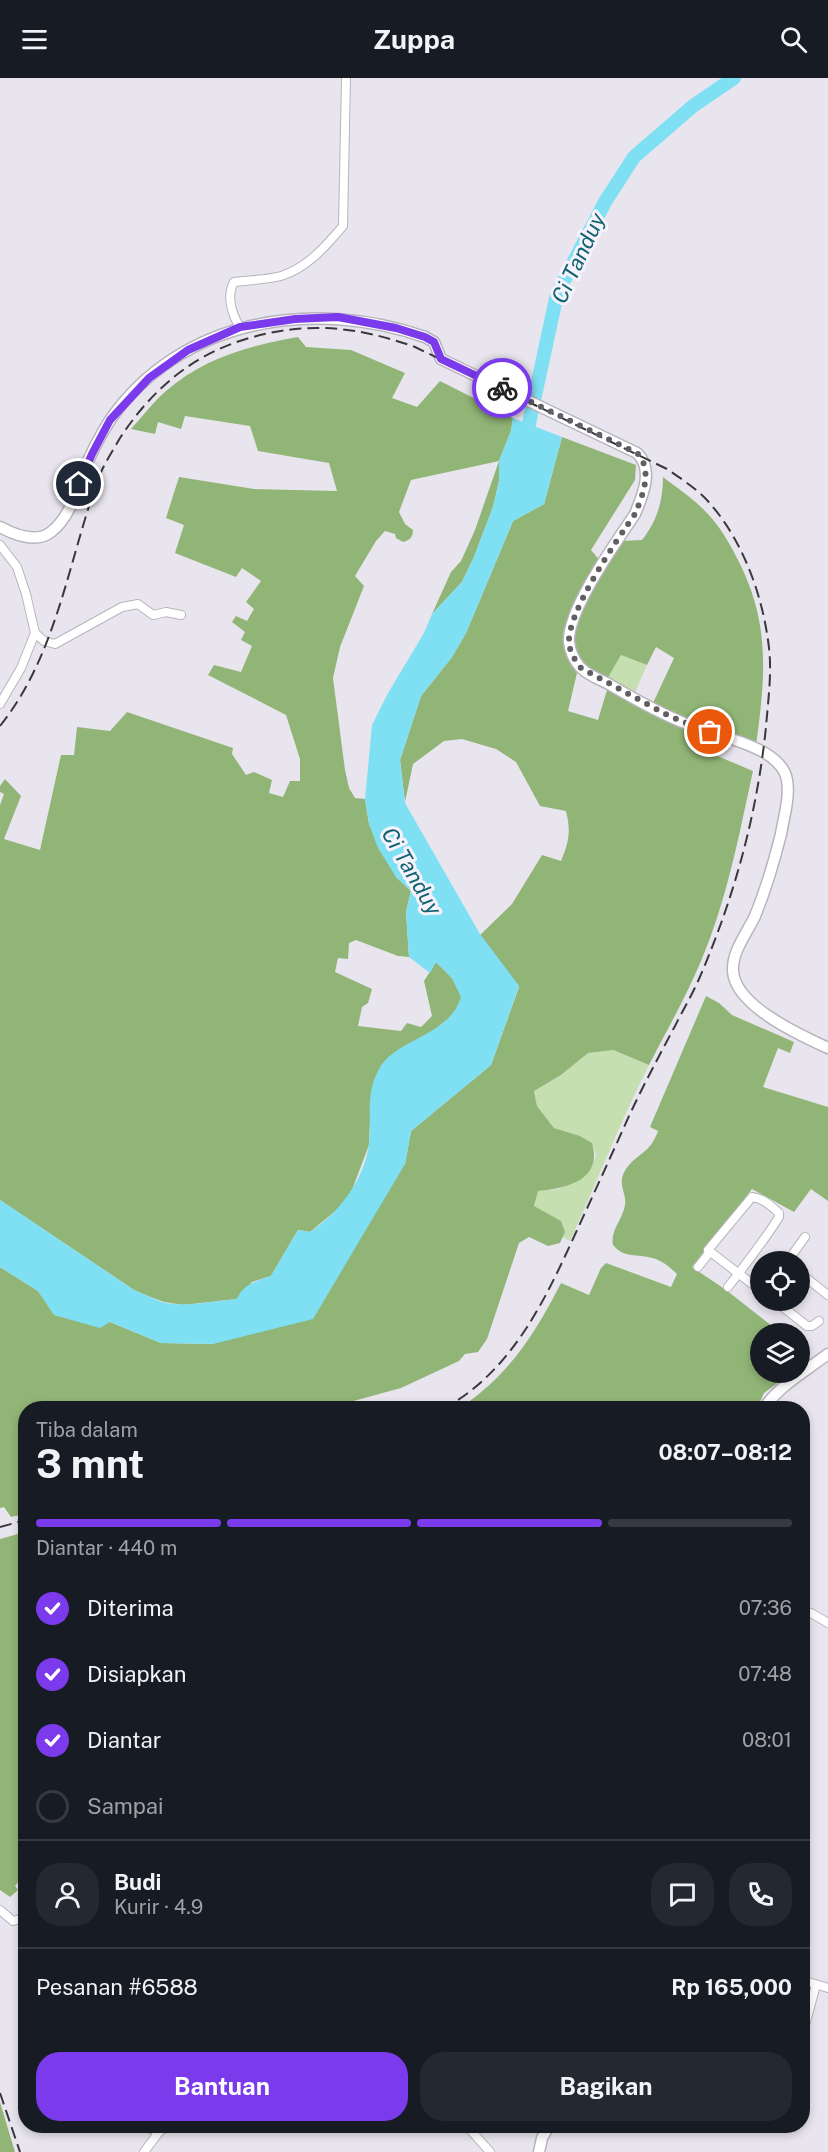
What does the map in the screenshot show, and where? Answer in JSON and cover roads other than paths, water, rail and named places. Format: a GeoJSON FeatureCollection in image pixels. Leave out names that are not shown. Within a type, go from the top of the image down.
{"type":"FeatureCollection","features":[{"type":"Feature","properties":{"kind":"street"},"geometry":{"type":"LineString","coordinates":[[240,327],[232,315],[230,293],[234,282],[280,276],[296,269],[320,252],[343,226],[346,78]]}},
{"type":"Feature","properties":{"kind":"street"},"geometry":{"type":"LineString","coordinates":[[0,527],[36,538],[52,531],[65,519],[92,454],[110,420],[149,378],[188,350],[240,327],[295,319],[338,317],[425,337],[434,342],[441,359],[637,453],[642,458],[646,471],[646,482],[640,503],[586,592],[570,632],[569,642],[573,656],[581,668],[621,691],[690,725],[763,752],[779,763],[784,771],[788,794],[777,848],[766,886],[736,954],[733,970],[741,991],[751,1002],[773,1020],[828,1048]]}},
{"type":"Feature","properties":{"kind":"street"},"geometry":{"type":"LineString","coordinates":[[0,545],[17,567],[26,594],[34,633],[18,674],[0,704]]}},
{"type":"Feature","properties":{"kind":"street"},"geometry":{"type":"LineString","coordinates":[[34,633],[44,641],[55,644],[130,605],[138,604],[153,615],[166,612],[181,615]]}},
{"type":"Feature","properties":{"kind":"street"},"geometry":{"type":"LineString","coordinates":[[698,1267],[710,1252],[708,1251],[712,1245],[752,1197],[763,1200],[779,1213],[779,1216],[728,1287]]}},
{"type":"Feature","properties":{"kind":"street"},"geometry":{"type":"LineString","coordinates":[[795,1251],[805,1237]]}},
{"type":"Feature","properties":{"kind":"street"},"geometry":{"type":"LineString","coordinates":[[710,1252],[750,1283]]}},
{"type":"Feature","properties":{"kind":"street"},"geometry":{"type":"LineString","coordinates":[[810,1281],[828,1295]]}},
{"type":"Feature","properties":{"kind":"street"},"geometry":{"type":"LineString","coordinates":[[788,1311],[807,1326],[819,1322]]}},
{"type":"Feature","properties":{"kind":"street"},"geometry":{"type":"LineString","coordinates":[[768,1401],[828,1354]]}},
{"type":"Feature","properties":{"kind":"street"},"geometry":{"type":"LineString","coordinates":[[810,1614],[828,1623]]}},
{"type":"Feature","properties":{"kind":"street"},"geometry":{"type":"LineString","coordinates":[[0,1910],[13,1921],[18,1920]]}},
{"type":"Feature","properties":{"kind":"street"},"geometry":{"type":"LineString","coordinates":[[810,1983],[828,1988]]}},
{"type":"Feature","properties":{"kind":"street"},"geometry":{"type":"LineString","coordinates":[[810,2007],[816,1985]]}},
{"type":"Feature","properties":{"kind":"street"},"geometry":{"type":"LineString","coordinates":[[144,2152],[158,2133]]}},
{"type":"Feature","properties":{"kind":"street"},"geometry":{"type":"LineString","coordinates":[[472,2133],[490,2152]]}},
{"type":"Feature","properties":{"kind":"street"},"geometry":{"type":"LineString","coordinates":[[538,2152],[545,2133]]}},
{"type":"Feature","properties":{"kind":"water"},"geometry":{"type":"Polygon","coordinates":[[[513,418],[562,437],[544,504],[513,521],[466,633],[452,657],[421,696],[400,760],[405,803],[480,934],[519,986],[491,1065],[411,1131],[405,1164],[313,1319],[213,1344],[161,1343],[110,1322],[100,1328],[54,1315],[38,1291],[0,1267],[0,1200],[134,1290],[157,1300],[183,1304],[237,1299],[247,1286],[271,1276],[298,1230],[310,1232],[331,1215],[349,1194],[367,1156],[370,1133],[370,1098],[378,1071],[396,1051],[434,1029],[455,1011],[461,997],[452,978],[436,962],[430,973],[409,957],[406,912],[411,891],[396,877],[378,848],[369,824],[365,799],[372,725],[388,693],[424,633],[432,614],[462,582],[474,557],[493,507],[499,481],[499,461],[511,431],[513,418]]]}},
{"type":"Feature","properties":{"kind":"waterway","name":"Ci Tanduy"},"geometry":{"type":"LineString","coordinates":[[525,442],[557,294],[605,202],[634,157],[693,106],[734,78]]}},
{"type":"Feature","properties":{"kind":"railway"},"geometry":{"type":"LineString","coordinates":[[0,726],[19,699],[48,640],[97,482],[120,438],[145,405],[190,365],[226,346],[268,333],[331,328],[372,334],[415,347],[667,469],[705,498],[730,530],[749,568],[762,608],[770,668],[766,727],[757,792],[733,887],[712,949],[696,985],[634,1105],[566,1254],[540,1305],[509,1352],[490,1373],[456,1401]]}},
{"type":"Feature","properties":{"kind":"railway"},"geometry":{"type":"LineString","coordinates":[[0,1527],[18,1522]]}},
{"type":"Feature","properties":{"kind":"railway"},"geometry":{"type":"LineString","coordinates":[[0,2093],[20,2152]]}}]}
